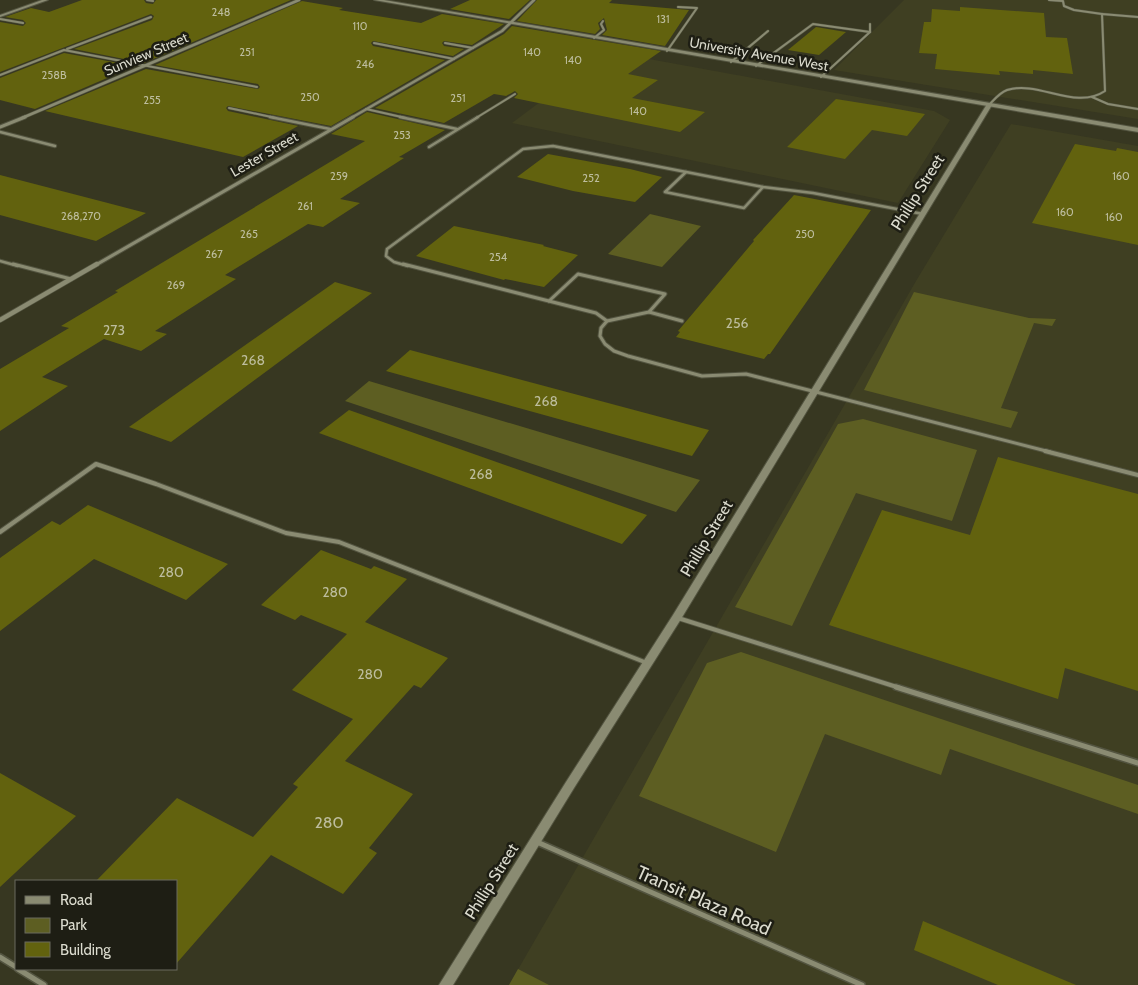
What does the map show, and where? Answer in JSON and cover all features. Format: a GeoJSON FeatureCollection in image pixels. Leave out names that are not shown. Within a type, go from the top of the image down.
{"type":"FeatureCollection","features":[{"type":"Feature","properties":{"kind":"main road","name":"University Avenue West"},"geometry":{"type":"LineString","coordinates":[[376,0],[1138,130]]}},
{"type":"Feature","properties":{"kind":"street"},"geometry":{"type":"LineString","coordinates":[[0,18],[46,0]]}},
{"type":"Feature","properties":{"kind":"street","name":"Sunview Street"},"geometry":{"type":"LineString","coordinates":[[0,127],[299,0]]}},
{"type":"Feature","properties":{"kind":"street","name":"Lester Street"},"geometry":{"type":"LineString","coordinates":[[0,320],[502,31],[534,0]]}},
{"type":"Feature","properties":{"kind":"street","name":"Phillip Street"},"geometry":{"type":"LineString","coordinates":[[446,985],[676,617],[989,105]]}},
{"type":"Feature","properties":{"kind":"lane"},"geometry":{"type":"LineString","coordinates":[[147,0],[154,1]]}},
{"type":"Feature","properties":{"kind":"lane"},"geometry":{"type":"LineString","coordinates":[[1049,0],[1063,1],[1064,6],[1074,10],[1138,17]]}},
{"type":"Feature","properties":{"kind":"lane"},"geometry":{"type":"LineString","coordinates":[[667,51],[697,8],[678,7]]}},
{"type":"Feature","properties":{"kind":"lane"},"geometry":{"type":"LineString","coordinates":[[1092,97],[1103,94],[1105,91],[1102,14]]}},
{"type":"Feature","properties":{"kind":"lane"},"geometry":{"type":"LineString","coordinates":[[0,75],[151,17]]}},
{"type":"Feature","properties":{"kind":"lane"},"geometry":{"type":"LineString","coordinates":[[0,18],[23,24]]}},
{"type":"Feature","properties":{"kind":"lane"},"geometry":{"type":"LineString","coordinates":[[594,38],[604,30],[600,24],[603,21]]}},
{"type":"Feature","properties":{"kind":"lane"},"geometry":{"type":"LineString","coordinates":[[756,66],[813,24],[870,32]]}},
{"type":"Feature","properties":{"kind":"lane"},"geometry":{"type":"LineString","coordinates":[[821,77],[870,32],[870,24]]}},
{"type":"Feature","properties":{"kind":"lane"},"geometry":{"type":"LineString","coordinates":[[731,62],[768,31]]}},
{"type":"Feature","properties":{"kind":"lane"},"geometry":{"type":"LineString","coordinates":[[445,43],[473,48]]}},
{"type":"Feature","properties":{"kind":"lane"},"geometry":{"type":"LineString","coordinates":[[374,44],[454,59]]}},
{"type":"Feature","properties":{"kind":"lane"},"geometry":{"type":"LineString","coordinates":[[64,50],[257,86]]}},
{"type":"Feature","properties":{"kind":"lane"},"geometry":{"type":"LineString","coordinates":[[989,105],[1001,93],[1014,89],[1092,97],[1108,104],[1138,109]]}},
{"type":"Feature","properties":{"kind":"lane"},"geometry":{"type":"LineString","coordinates":[[429,147],[515,94]]}},
{"type":"Feature","properties":{"kind":"lane"},"geometry":{"type":"LineString","coordinates":[[229,108],[330,129]]}},
{"type":"Feature","properties":{"kind":"lane"},"geometry":{"type":"LineString","coordinates":[[366,109],[457,129]]}},
{"type":"Feature","properties":{"kind":"lane"},"geometry":{"type":"LineString","coordinates":[[0,132],[55,146]]}},
{"type":"Feature","properties":{"kind":"lane"},"geometry":{"type":"LineString","coordinates":[[608,321],[596,313],[394,262],[386,256],[387,248],[523,149],[530,147],[552,146],[763,187],[813,193],[923,214]]}},
{"type":"Feature","properties":{"kind":"lane"},"geometry":{"type":"LineString","coordinates":[[686,172],[665,192],[744,208],[763,187]]}},
{"type":"Feature","properties":{"kind":"lane"},"geometry":{"type":"LineString","coordinates":[[0,261],[72,279]]}},
{"type":"Feature","properties":{"kind":"lane"},"geometry":{"type":"LineString","coordinates":[[549,301],[578,274],[665,294],[649,312]]}},
{"type":"Feature","properties":{"kind":"lane"},"geometry":{"type":"LineString","coordinates":[[682,320],[649,312],[608,321],[601,328],[600,336],[605,344],[614,351],[702,376],[746,374],[1138,474]]}},
{"type":"Feature","properties":{"kind":"lane"},"geometry":{"type":"LineString","coordinates":[[0,532],[96,464],[156,484],[286,533],[339,542],[647,663]]}},
{"type":"Feature","properties":{"kind":"lane"},"geometry":{"type":"LineString","coordinates":[[676,617],[1138,763]]}},
{"type":"Feature","properties":{"kind":"lane","name":"Transit Plaza Road"},"geometry":{"type":"LineString","coordinates":[[535,841],[862,985]]}},
{"type":"Feature","properties":{"kind":"lane"},"geometry":{"type":"LineString","coordinates":[[0,957],[15,967]]}},
{"type":"Feature","properties":{"kind":"lane"},"geometry":{"type":"LineString","coordinates":[[20,970],[44,985]]}},
{"type":"Feature","properties":{"kind":"shaded area"},"geometry":{"type":"Polygon","coordinates":[[[904,0],[1138,0],[1138,119],[834,70],[904,0]]]}},
{"type":"Feature","properties":{"kind":"shaded area"},"geometry":{"type":"Polygon","coordinates":[[[523,36],[934,111],[950,120],[898,203],[512,123],[560,87],[523,36]]]}},
{"type":"Feature","properties":{"kind":"shaded area"},"geometry":{"type":"Polygon","coordinates":[[[1011,124],[1138,146],[1138,985],[509,985],[916,281],[1011,124]]]}},
{"type":"Feature","properties":{"kind":"green space"},"geometry":{"type":"Polygon","coordinates":[[[650,214],[701,226],[662,267],[608,254],[650,214]]]}},
{"type":"Feature","properties":{"kind":"green space"},"geometry":{"type":"Polygon","coordinates":[[[914,292],[1029,318],[1056,319],[1052,326],[1034,323],[1001,408],[1018,412],[1011,428],[864,390],[914,292]]]}},
{"type":"Feature","properties":{"kind":"green space"},"geometry":{"type":"Polygon","coordinates":[[[369,381],[700,480],[676,512],[345,401],[369,381]]]}},
{"type":"Feature","properties":{"kind":"green space"},"geometry":{"type":"Polygon","coordinates":[[[863,419],[977,450],[952,521],[856,493],[792,626],[735,607],[838,424],[863,419]]]}},
{"type":"Feature","properties":{"kind":"green space"},"geometry":{"type":"Polygon","coordinates":[[[741,652],[1138,785],[1138,814],[950,749],[941,775],[825,734],[776,852],[639,796],[707,663],[741,652]]]}},
{"type":"Feature","properties":{"kind":"green space"},"geometry":{"type":"Polygon","coordinates":[[[518,969],[549,985],[509,985],[518,969]]]}},
{"type":"Feature","properties":{"kind":"building"},"geometry":{"type":"Polygon","coordinates":[[[82,0],[144,0],[146,3],[153,4],[156,0],[291,0],[144,63],[74,49],[152,20],[154,16],[151,14],[0,72],[0,22],[23,26],[26,23],[23,20],[5,17],[31,8],[49,12],[82,0]]]}},
{"type":"Feature","properties":{"kind":"building"},"geometry":{"type":"Polygon","coordinates":[[[470,0],[530,0],[509,19],[450,9],[470,0]]]}},
{"type":"Feature","properties":{"kind":"building"},"geometry":{"type":"Polygon","coordinates":[[[537,0],[612,0],[609,3],[689,10],[665,46],[602,35],[607,30],[604,18],[598,23],[600,29],[595,34],[517,21],[537,0]]]}},
{"type":"Feature","properties":{"kind":"building"},"geometry":{"type":"Polygon","coordinates":[[[302,1],[343,8],[339,10],[421,23],[442,14],[504,24],[472,45],[444,41],[442,43],[444,46],[464,49],[453,56],[373,41],[371,43],[373,46],[445,60],[331,126],[228,106],[226,108],[228,111],[322,131],[298,126],[243,157],[45,111],[146,69],[258,89],[260,87],[258,84],[155,65],[302,1]]]}},
{"type":"Feature","properties":{"kind":"building"},"geometry":{"type":"Polygon","coordinates":[[[960,7],[1044,13],[1046,37],[1067,38],[1073,74],[1033,70],[1033,74],[999,71],[1000,75],[935,69],[937,54],[919,53],[924,22],[931,22],[932,9],[960,11],[960,7]]]}},
{"type":"Feature","properties":{"kind":"building"},"geometry":{"type":"Polygon","coordinates":[[[512,26],[661,51],[628,74],[658,80],[632,98],[705,112],[680,132],[514,98],[518,94],[515,91],[506,96],[494,94],[444,123],[375,108],[504,34],[512,26]]]}},
{"type":"Feature","properties":{"kind":"building"},"geometry":{"type":"Polygon","coordinates":[[[816,27],[846,32],[819,55],[788,50],[816,27]]]}},
{"type":"Feature","properties":{"kind":"building"},"geometry":{"type":"Polygon","coordinates":[[[64,53],[135,66],[35,109],[0,100],[0,78],[64,53]]]}},
{"type":"Feature","properties":{"kind":"building"},"geometry":{"type":"Polygon","coordinates":[[[836,99],[925,114],[907,136],[872,130],[845,159],[787,147],[836,99]]]}},
{"type":"Feature","properties":{"kind":"building"},"geometry":{"type":"Polygon","coordinates":[[[367,112],[445,130],[399,157],[404,158],[340,199],[360,203],[323,227],[308,224],[225,275],[236,279],[155,331],[167,334],[141,351],[104,339],[42,377],[68,386],[0,431],[0,369],[69,328],[61,326],[118,292],[115,291],[365,141],[331,134],[367,112]]]}},
{"type":"Feature","properties":{"kind":"building"},"geometry":{"type":"Polygon","coordinates":[[[1075,144],[1116,151],[1117,148],[1138,152],[1138,245],[1032,223],[1075,144]]]}},
{"type":"Feature","properties":{"kind":"building"},"geometry":{"type":"Polygon","coordinates":[[[548,154],[630,169],[662,177],[635,202],[573,191],[517,177],[548,154]]]}},
{"type":"Feature","properties":{"kind":"building"},"geometry":{"type":"Polygon","coordinates":[[[0,175],[146,213],[96,241],[0,215],[0,175]]]}},
{"type":"Feature","properties":{"kind":"building"},"geometry":{"type":"Polygon","coordinates":[[[794,195],[871,210],[770,354],[764,359],[676,337],[680,332],[678,331],[753,240],[794,195]]]}},
{"type":"Feature","properties":{"kind":"building"},"geometry":{"type":"Polygon","coordinates":[[[454,226],[544,245],[578,255],[544,287],[504,280],[416,256],[454,226]]]}},
{"type":"Feature","properties":{"kind":"building"},"geometry":{"type":"Polygon","coordinates":[[[335,282],[372,293],[171,442],[129,427],[335,282]]]}},
{"type":"Feature","properties":{"kind":"building"},"geometry":{"type":"Polygon","coordinates":[[[410,350],[709,430],[692,456],[386,371],[410,350]]]}},
{"type":"Feature","properties":{"kind":"building"},"geometry":{"type":"Polygon","coordinates":[[[349,410],[647,515],[622,544],[319,433],[349,410]]]}},
{"type":"Feature","properties":{"kind":"building"},"geometry":{"type":"Polygon","coordinates":[[[998,457],[1138,494],[1138,691],[1065,668],[1058,699],[829,625],[882,510],[970,535],[998,457]]]}},
{"type":"Feature","properties":{"kind":"building"},"geometry":{"type":"Polygon","coordinates":[[[88,505],[228,564],[186,600],[94,559],[0,631],[0,558],[52,521],[60,525],[88,505]]]}},
{"type":"Feature","properties":{"kind":"building"},"geometry":{"type":"Polygon","coordinates":[[[321,550],[371,569],[374,566],[407,579],[365,622],[448,658],[421,688],[414,685],[345,761],[413,794],[369,848],[377,853],[343,894],[271,855],[178,962],[178,880],[97,880],[177,798],[253,837],[298,787],[293,784],[353,719],[292,690],[347,634],[301,615],[295,620],[261,605],[321,550]]]}},
{"type":"Feature","properties":{"kind":"building"},"geometry":{"type":"Polygon","coordinates":[[[0,773],[76,816],[0,887],[0,773]]]}},
{"type":"Feature","properties":{"kind":"building"},"geometry":{"type":"Polygon","coordinates":[[[923,921],[1076,985],[998,985],[914,950],[923,921]]]}}]}
